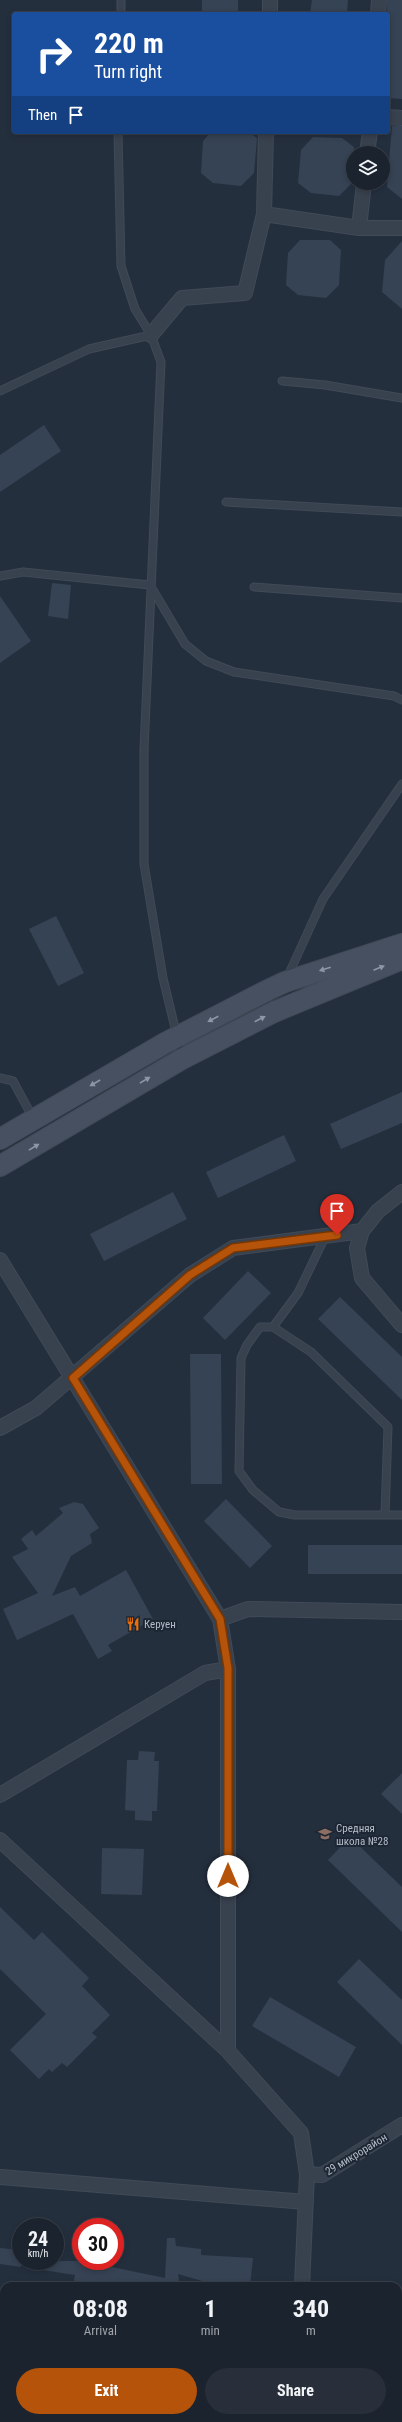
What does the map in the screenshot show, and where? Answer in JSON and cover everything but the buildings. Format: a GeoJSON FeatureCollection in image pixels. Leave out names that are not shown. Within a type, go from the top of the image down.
{"type":"FeatureCollection","features":[{"type":"Feature","properties":{"kind":"main road"},"geometry":{"type":"LineString","coordinates":[[0,1139],[178,1037],[285,982],[400,955]]}},
{"type":"Feature","properties":{"kind":"main road"},"geometry":{"type":"LineString","coordinates":[[0,1166],[182,1059],[274,1012],[400,955]]}},
{"type":"Feature","properties":{"kind":"street"},"geometry":{"type":"LineString","coordinates":[[270,0],[270,12]]}},
{"type":"Feature","properties":{"kind":"street"},"geometry":{"type":"LineString","coordinates":[[378,12],[379,0]]}},
{"type":"Feature","properties":{"kind":"street"},"geometry":{"type":"LineString","coordinates":[[390,117],[402,118]]}},
{"type":"Feature","properties":{"kind":"street"},"geometry":{"type":"LineString","coordinates":[[151,335],[182,298],[245,293],[264,214],[266,134]]}},
{"type":"Feature","properties":{"kind":"street"},"geometry":{"type":"LineString","coordinates":[[368,146],[370,134]]}},
{"type":"Feature","properties":{"kind":"street"},"geometry":{"type":"LineString","coordinates":[[359,228],[363,190]]}},
{"type":"Feature","properties":{"kind":"street"},"geometry":{"type":"LineString","coordinates":[[264,214],[359,228],[402,228]]}},
{"type":"Feature","properties":{"kind":"street"},"geometry":{"type":"LineString","coordinates":[[402,1192],[378,1212],[362,1231],[357,1248],[362,1278],[402,1325]]}},
{"type":"Feature","properties":{"kind":"street"},"geometry":{"type":"LineString","coordinates":[[0,1428],[36,1408],[73,1378],[190,1275],[233,1248],[362,1231]]}},
{"type":"Feature","properties":{"kind":"street"},"geometry":{"type":"LineString","coordinates":[[0,1260],[220,1619],[228,1668],[228,2051]]}},
{"type":"Feature","properties":{"kind":"street"},"geometry":{"type":"LineString","coordinates":[[220,1619],[248,1609],[402,1612]]}},
{"type":"Feature","properties":{"kind":"street"},"geometry":{"type":"LineString","coordinates":[[0,1795],[205,1673],[228,1668]]}},
{"type":"Feature","properties":{"kind":"street"},"geometry":{"type":"LineString","coordinates":[[0,1840],[228,2051],[301,2133],[307,2174],[302,2282]]}},
{"type":"Feature","properties":{"kind":"street","name":"29 микрорайон"},"geometry":{"type":"LineString","coordinates":[[307,2174],[322,2174],[402,2125]]}},
{"type":"Feature","properties":{"kind":"street"},"geometry":{"type":"LineString","coordinates":[[0,2177],[306,2202]]}},
{"type":"Feature","properties":{"kind":"lane"},"geometry":{"type":"LineString","coordinates":[[121,0],[121,12]]}},
{"type":"Feature","properties":{"kind":"lane"},"geometry":{"type":"LineString","coordinates":[[118,134],[121,266],[135,309],[151,335],[161,362],[150,585],[144,750],[144,864],[163,978],[182,1059]]}},
{"type":"Feature","properties":{"kind":"lane"},"geometry":{"type":"LineString","coordinates":[[0,391],[89,349],[151,335]]}},
{"type":"Feature","properties":{"kind":"lane"},"geometry":{"type":"LineString","coordinates":[[282,381],[325,385],[402,398]]}},
{"type":"Feature","properties":{"kind":"lane"},"geometry":{"type":"LineString","coordinates":[[226,502],[402,512]]}},
{"type":"Feature","properties":{"kind":"lane"},"geometry":{"type":"LineString","coordinates":[[0,576],[23,572],[150,585]]}},
{"type":"Feature","properties":{"kind":"lane"},"geometry":{"type":"LineString","coordinates":[[150,585],[186,644],[206,661],[234,672],[394,696],[402,700]]}},
{"type":"Feature","properties":{"kind":"lane"},"geometry":{"type":"LineString","coordinates":[[254,587],[402,598]]}},
{"type":"Feature","properties":{"kind":"lane"},"geometry":{"type":"LineString","coordinates":[[285,982],[323,899],[402,784]]}},
{"type":"Feature","properties":{"kind":"lane"},"geometry":{"type":"LineString","coordinates":[[0,1078],[13,1080],[34,1120]]}},
{"type":"Feature","properties":{"kind":"lane"},"geometry":{"type":"LineString","coordinates":[[273,1327],[298,1293],[325,1237]]}},
{"type":"Feature","properties":{"kind":"lane"},"geometry":{"type":"LineString","coordinates":[[385,1515],[388,1427],[310,1352],[273,1327],[260,1327],[247,1345],[241,1358],[239,1471],[253,1490],[280,1512],[295,1515],[385,1515],[402,1515]]}},
{"type":"Feature","properties":{"kind":"place","name":"Керуен"},"geometry":{"type":"Point","coordinates":[133,1624]}},
{"type":"Feature","properties":{"kind":"place","name":"Средняя школа №28"},"geometry":{"type":"Point","coordinates":[325,1834]}},
{"type":"Feature","properties":{"kind":"route"},"geometry":{"type":"LineString","coordinates":[[228,1876],[228,1668],[220,1619],[73,1378],[190,1275],[233,1248],[337,1235]]}}]}
